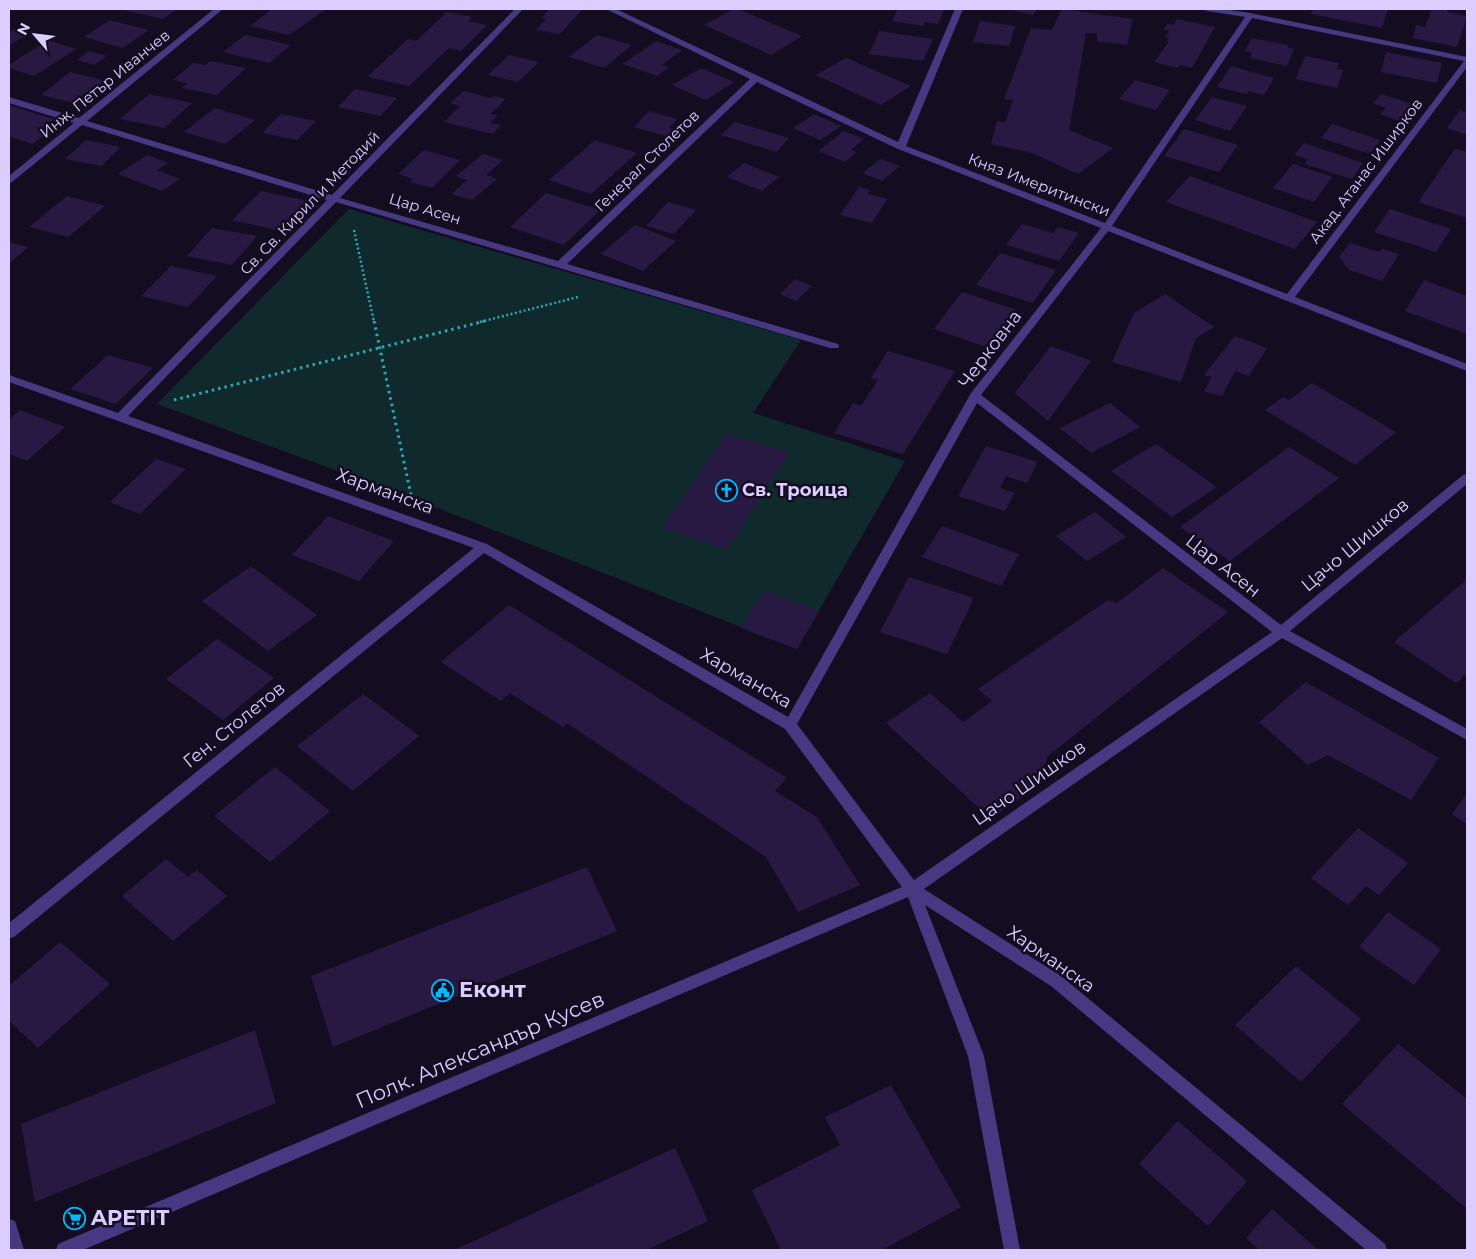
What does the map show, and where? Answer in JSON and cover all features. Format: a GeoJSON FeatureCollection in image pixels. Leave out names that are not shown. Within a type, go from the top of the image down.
{"type":"FeatureCollection","features":[{"type":"Feature","properties":{"kind":"street","name":"Инж. Петър Иванчев"},"geometry":{"type":"LineString","coordinates":[[9,180],[219,9]]}},
{"type":"Feature","properties":{"kind":"street","name":"Св. Св. Кирил и Методий"},"geometry":{"type":"LineString","coordinates":[[121,417],[519,9]]}},
{"type":"Feature","properties":{"kind":"street","name":"Княз Имеритински"},"geometry":{"type":"LineString","coordinates":[[610,9],[901,147],[1467,368]]}},
{"type":"Feature","properties":{"kind":"street"},"geometry":{"type":"LineString","coordinates":[[901,147],[959,9]]}},
{"type":"Feature","properties":{"kind":"street"},"geometry":{"type":"LineString","coordinates":[[1207,9],[1250,15],[1467,60]]}},
{"type":"Feature","properties":{"kind":"street","name":"Черковна"},"geometry":{"type":"LineString","coordinates":[[790,725],[975,396],[1106,228],[1250,15]]}},
{"type":"Feature","properties":{"kind":"street","name":"Акад. Атанас Иширков"},"geometry":{"type":"LineString","coordinates":[[1288,299],[1467,60]]}},
{"type":"Feature","properties":{"kind":"street","name":"Генерал Столетов"},"geometry":{"type":"LineString","coordinates":[[559,266],[756,78]]}},
{"type":"Feature","properties":{"kind":"street","name":"Цар Асен"},"geometry":{"type":"LineString","coordinates":[[9,100],[559,266],[834,346]]}},
{"type":"Feature","properties":{"kind":"street","name":"Харманска"},"geometry":{"type":"LineString","coordinates":[[9,378],[483,547],[790,725],[912,889],[1056,981],[1379,1250]]}},
{"type":"Feature","properties":{"kind":"street","name":"Цар Асен"},"geometry":{"type":"LineString","coordinates":[[975,396],[1281,632],[1467,735]]}},
{"type":"Feature","properties":{"kind":"street","name":"Цачо Шишков"},"geometry":{"type":"LineString","coordinates":[[912,889],[1281,632],[1467,478]]}},
{"type":"Feature","properties":{"kind":"street","name":"Ген. Столетов"},"geometry":{"type":"LineString","coordinates":[[9,932],[483,547]]}},
{"type":"Feature","properties":{"kind":"street"},"geometry":{"type":"LineString","coordinates":[[912,889],[976,1056],[1012,1250]]}},
{"type":"Feature","properties":{"kind":"street","name":"Полк. Александър Кусев"},"geometry":{"type":"LineString","coordinates":[[64,1250],[912,889]]}},
{"type":"Feature","properties":{"kind":"street"},"geometry":{"type":"LineString","coordinates":[[9,1227],[16,1250]]}},
{"type":"Feature","properties":{"kind":"path"},"geometry":{"type":"LineString","coordinates":[[353,227],[412,498]]}},
{"type":"Feature","properties":{"kind":"path"},"geometry":{"type":"LineString","coordinates":[[166,402],[580,296]]}},
{"type":"Feature","properties":{"kind":"green space"},"geometry":{"type":"Polygon","coordinates":[[[349,209],[801,340],[753,413],[905,461],[797,649],[430,505],[157,404],[349,209]]]}},
{"type":"Feature","properties":{"kind":"building"},"geometry":{"type":"Polygon","coordinates":[[[119,9],[177,9],[163,19],[119,9]]]}},
{"type":"Feature","properties":{"kind":"building"},"geometry":{"type":"Polygon","coordinates":[[[272,9],[326,9],[289,35],[250,26],[272,9]]]}},
{"type":"Feature","properties":{"kind":"building"},"geometry":{"type":"Polygon","coordinates":[[[550,9],[583,9],[560,34],[536,30],[546,19],[541,18],[550,9]]]}},
{"type":"Feature","properties":{"kind":"building"},"geometry":{"type":"Polygon","coordinates":[[[734,9],[802,36],[771,55],[704,25],[734,9]]]}},
{"type":"Feature","properties":{"kind":"building"},"geometry":{"type":"Polygon","coordinates":[[[898,9],[944,9],[938,24],[925,22],[923,26],[892,21],[898,9]]]}},
{"type":"Feature","properties":{"kind":"building"},"geometry":{"type":"Polygon","coordinates":[[[1013,9],[1037,9],[1033,15],[1013,9]]]}},
{"type":"Feature","properties":{"kind":"building"},"geometry":{"type":"Polygon","coordinates":[[[1062,9],[1133,19],[1127,45],[1097,41],[1097,33],[1086,33],[1069,130],[1113,148],[1078,174],[1032,153],[991,144],[997,121],[1005,123],[1013,100],[1004,99],[1031,28],[1052,30],[1062,9]]]}},
{"type":"Feature","properties":{"kind":"building"},"geometry":{"type":"Polygon","coordinates":[[[1313,9],[1388,9],[1382,28],[1311,14],[1313,9]]]}},
{"type":"Feature","properties":{"kind":"building"},"geometry":{"type":"Polygon","coordinates":[[[1432,9],[1447,10],[1447,12],[1467,16],[1457,47],[1413,38],[1416,25],[1425,27],[1432,9]]]}},
{"type":"Feature","properties":{"kind":"building"},"geometry":{"type":"Polygon","coordinates":[[[447,12],[472,17],[468,21],[487,25],[461,51],[449,48],[409,86],[367,77],[408,39],[416,41],[447,12]]]}},
{"type":"Feature","properties":{"kind":"building"},"geometry":{"type":"Polygon","coordinates":[[[1177,19],[1215,27],[1192,68],[1180,65],[1178,68],[1154,62],[1169,42],[1166,42],[1169,38],[1165,37],[1169,31],[1164,29],[1167,24],[1173,25],[1177,19]]]}},
{"type":"Feature","properties":{"kind":"building"},"geometry":{"type":"Polygon","coordinates":[[[110,20],[149,30],[123,48],[84,37],[110,20]]]}},
{"type":"Feature","properties":{"kind":"building"},"geometry":{"type":"Polygon","coordinates":[[[980,21],[1015,26],[1009,46],[973,42],[980,21]]]}},
{"type":"Feature","properties":{"kind":"building"},"geometry":{"type":"Polygon","coordinates":[[[16,29],[29,34],[9,45],[9,32],[16,29]]]}},
{"type":"Feature","properties":{"kind":"building"},"geometry":{"type":"Polygon","coordinates":[[[879,31],[933,39],[923,61],[869,54],[879,31]]]}},
{"type":"Feature","properties":{"kind":"building"},"geometry":{"type":"Polygon","coordinates":[[[245,35],[291,45],[269,63],[223,52],[245,35]]]}},
{"type":"Feature","properties":{"kind":"building"},"geometry":{"type":"Polygon","coordinates":[[[597,35],[632,45],[604,68],[569,57],[597,35]]]}},
{"type":"Feature","properties":{"kind":"building"},"geometry":{"type":"Polygon","coordinates":[[[1252,38],[1288,45],[1287,47],[1294,49],[1287,66],[1250,58],[1252,53],[1245,51],[1252,38]]]}},
{"type":"Feature","properties":{"kind":"building"},"geometry":{"type":"Polygon","coordinates":[[[48,40],[76,49],[34,76],[9,68],[9,65],[48,40]]]}},
{"type":"Feature","properties":{"kind":"building"},"geometry":{"type":"Polygon","coordinates":[[[656,41],[682,50],[662,65],[669,67],[657,76],[623,64],[656,41]]]}},
{"type":"Feature","properties":{"kind":"building"},"geometry":{"type":"Polygon","coordinates":[[[89,51],[107,56],[94,65],[77,60],[89,51]]]}},
{"type":"Feature","properties":{"kind":"building"},"geometry":{"type":"Polygon","coordinates":[[[1386,52],[1442,63],[1437,83],[1381,72],[1386,52]]]}},
{"type":"Feature","properties":{"kind":"building"},"geometry":{"type":"Polygon","coordinates":[[[509,55],[539,62],[518,82],[488,75],[509,55]]]}},
{"type":"Feature","properties":{"kind":"building"},"geometry":{"type":"Polygon","coordinates":[[[1305,56],[1339,63],[1337,69],[1343,70],[1337,88],[1296,79],[1305,56]]]}},
{"type":"Feature","properties":{"kind":"building"},"geometry":{"type":"Polygon","coordinates":[[[846,58],[911,86],[881,105],[816,75],[846,58]]]}},
{"type":"Feature","properties":{"kind":"building"},"geometry":{"type":"Polygon","coordinates":[[[210,61],[246,68],[217,95],[182,88],[187,83],[173,80],[193,63],[206,65],[210,61]]]}},
{"type":"Feature","properties":{"kind":"building"},"geometry":{"type":"Polygon","coordinates":[[[1231,66],[1274,78],[1264,95],[1249,91],[1247,94],[1217,87],[1231,66]]]}},
{"type":"Feature","properties":{"kind":"building"},"geometry":{"type":"Polygon","coordinates":[[[701,68],[734,82],[706,100],[672,85],[701,68]]]}},
{"type":"Feature","properties":{"kind":"building"},"geometry":{"type":"Polygon","coordinates":[[[70,72],[107,81],[78,104],[41,95],[70,72]]]}},
{"type":"Feature","properties":{"kind":"building"},"geometry":{"type":"Polygon","coordinates":[[[1135,80],[1170,90],[1156,110],[1119,99],[1135,80]]]}},
{"type":"Feature","properties":{"kind":"building"},"geometry":{"type":"Polygon","coordinates":[[[355,89],[397,98],[380,116],[338,107],[355,89]]]}},
{"type":"Feature","properties":{"kind":"building"},"geometry":{"type":"Polygon","coordinates":[[[464,91],[490,98],[495,96],[506,99],[490,114],[498,115],[490,123],[501,125],[493,134],[444,122],[460,106],[450,103],[464,91]]]}},
{"type":"Feature","properties":{"kind":"building"},"geometry":{"type":"Polygon","coordinates":[[[149,94],[192,103],[164,128],[120,119],[149,94]]]}},
{"type":"Feature","properties":{"kind":"building"},"geometry":{"type":"Polygon","coordinates":[[[1381,94],[1419,106],[1406,123],[1380,114],[1386,108],[1373,103],[1381,94]]]}},
{"type":"Feature","properties":{"kind":"building"},"geometry":{"type":"Polygon","coordinates":[[[1212,97],[1247,106],[1230,131],[1195,120],[1212,97]]]}},
{"type":"Feature","properties":{"kind":"building"},"geometry":{"type":"Polygon","coordinates":[[[9,105],[63,122],[32,144],[9,136],[9,105]]]}},
{"type":"Feature","properties":{"kind":"building"},"geometry":{"type":"Polygon","coordinates":[[[215,108],[255,120],[225,144],[184,132],[215,108]]]}},
{"type":"Feature","properties":{"kind":"building"},"geometry":{"type":"Polygon","coordinates":[[[1460,110],[1467,113],[1467,135],[1447,128],[1460,110]]]}},
{"type":"Feature","properties":{"kind":"building"},"geometry":{"type":"Polygon","coordinates":[[[649,111],[677,119],[669,128],[677,130],[670,137],[634,127],[649,111]]]}},
{"type":"Feature","properties":{"kind":"building"},"geometry":{"type":"Polygon","coordinates":[[[281,114],[316,121],[297,140],[262,133],[281,114]]]}},
{"type":"Feature","properties":{"kind":"building"},"geometry":{"type":"Polygon","coordinates":[[[814,114],[841,126],[820,140],[793,128],[814,114]]]}},
{"type":"Feature","properties":{"kind":"building"},"geometry":{"type":"Polygon","coordinates":[[[735,122],[789,138],[776,152],[721,135],[735,122]]]}},
{"type":"Feature","properties":{"kind":"building"},"geometry":{"type":"Polygon","coordinates":[[[1332,124],[1380,140],[1370,154],[1321,138],[1332,124]]]}},
{"type":"Feature","properties":{"kind":"building"},"geometry":{"type":"Polygon","coordinates":[[[1184,129],[1238,145],[1219,172],[1164,156],[1184,129]]]}},
{"type":"Feature","properties":{"kind":"building"},"geometry":{"type":"Polygon","coordinates":[[[844,131],[864,139],[851,150],[857,152],[845,162],[818,151],[844,131]]]}},
{"type":"Feature","properties":{"kind":"building"},"geometry":{"type":"Polygon","coordinates":[[[86,140],[121,147],[101,166],[65,159],[86,140]]]}},
{"type":"Feature","properties":{"kind":"building"},"geometry":{"type":"Polygon","coordinates":[[[595,140],[637,153],[591,194],[549,180],[595,140]]]}},
{"type":"Feature","properties":{"kind":"building"},"geometry":{"type":"Polygon","coordinates":[[[1304,143],[1363,163],[1352,179],[1305,164],[1307,159],[1294,155],[1304,143]]]}},
{"type":"Feature","properties":{"kind":"building"},"geometry":{"type":"Polygon","coordinates":[[[1455,149],[1467,152],[1467,218],[1418,202],[1455,149]]]}},
{"type":"Feature","properties":{"kind":"building"},"geometry":{"type":"Polygon","coordinates":[[[424,150],[460,160],[432,188],[410,182],[413,179],[398,174],[424,150]]]}},
{"type":"Feature","properties":{"kind":"building"},"geometry":{"type":"Polygon","coordinates":[[[483,154],[503,160],[486,175],[497,179],[472,200],[451,194],[467,180],[456,176],[483,154]]]}},
{"type":"Feature","properties":{"kind":"building"},"geometry":{"type":"Polygon","coordinates":[[[147,155],[168,163],[157,170],[180,179],[162,191],[118,174],[147,155]]]}},
{"type":"Feature","properties":{"kind":"building"},"geometry":{"type":"Polygon","coordinates":[[[881,159],[900,166],[882,181],[862,173],[881,159]]]}},
{"type":"Feature","properties":{"kind":"building"},"geometry":{"type":"Polygon","coordinates":[[[744,163],[779,177],[762,191],[727,177],[744,163]]]}},
{"type":"Feature","properties":{"kind":"building"},"geometry":{"type":"Polygon","coordinates":[[[1293,164],[1332,177],[1314,202],[1273,188],[1293,164]]]}},
{"type":"Feature","properties":{"kind":"building"},"geometry":{"type":"Polygon","coordinates":[[[1190,176],[1317,222],[1295,249],[1166,202],[1190,176]]]}},
{"type":"Feature","properties":{"kind":"building"},"geometry":{"type":"Polygon","coordinates":[[[859,187],[870,190],[867,194],[887,199],[872,223],[840,215],[859,187]]]}},
{"type":"Feature","properties":{"kind":"building"},"geometry":{"type":"Polygon","coordinates":[[[261,191],[317,203],[289,233],[232,220],[261,191]]]}},
{"type":"Feature","properties":{"kind":"building"},"geometry":{"type":"Polygon","coordinates":[[[546,193],[600,210],[564,245],[510,227],[546,193]]]}},
{"type":"Feature","properties":{"kind":"building"},"geometry":{"type":"Polygon","coordinates":[[[67,196],[105,206],[68,237],[29,227],[67,196]]]}},
{"type":"Feature","properties":{"kind":"building"},"geometry":{"type":"Polygon","coordinates":[[[668,202],[696,210],[674,234],[646,226],[668,202]]]}},
{"type":"Feature","properties":{"kind":"building"},"geometry":{"type":"Polygon","coordinates":[[[1390,209],[1451,229],[1436,252],[1374,232],[1390,209]]]}},
{"type":"Feature","properties":{"kind":"building"},"geometry":{"type":"Polygon","coordinates":[[[1022,224],[1053,233],[1058,227],[1079,233],[1059,261],[1006,245],[1022,224]]]}},
{"type":"Feature","properties":{"kind":"building"},"geometry":{"type":"Polygon","coordinates":[[[635,225],[676,241],[643,271],[601,254],[635,225]]]}},
{"type":"Feature","properties":{"kind":"building"},"geometry":{"type":"Polygon","coordinates":[[[212,228],[257,236],[232,265],[187,256],[212,228]]]}},
{"type":"Feature","properties":{"kind":"building"},"geometry":{"type":"Polygon","coordinates":[[[9,242],[28,247],[9,264],[9,242]]]}},
{"type":"Feature","properties":{"kind":"building"},"geometry":{"type":"Polygon","coordinates":[[[1350,243],[1379,252],[1382,249],[1399,254],[1382,281],[1349,270],[1339,257],[1350,243]]]}},
{"type":"Feature","properties":{"kind":"building"},"geometry":{"type":"Polygon","coordinates":[[[1000,253],[1056,270],[1033,303],[976,285],[1000,253]]]}},
{"type":"Feature","properties":{"kind":"building"},"geometry":{"type":"Polygon","coordinates":[[[171,266],[217,276],[188,307],[141,296],[171,266]]]}},
{"type":"Feature","properties":{"kind":"building"},"geometry":{"type":"Polygon","coordinates":[[[795,279],[812,286],[796,301],[780,294],[795,279]]]}},
{"type":"Feature","properties":{"kind":"building"},"geometry":{"type":"Polygon","coordinates":[[[1424,280],[1467,296],[1467,334],[1405,311],[1424,280]]]}},
{"type":"Feature","properties":{"kind":"building"},"geometry":{"type":"Polygon","coordinates":[[[962,292],[1017,310],[989,348],[934,329],[962,292]]]}},
{"type":"Feature","properties":{"kind":"building"},"geometry":{"type":"Polygon","coordinates":[[[1165,294],[1214,327],[1196,338],[1181,382],[1112,362],[1134,313],[1165,294]]]}},
{"type":"Feature","properties":{"kind":"building"},"geometry":{"type":"Polygon","coordinates":[[[1235,336],[1267,348],[1249,376],[1235,371],[1222,396],[1204,391],[1212,377],[1204,375],[1235,336]]]}},
{"type":"Feature","properties":{"kind":"building"},"geometry":{"type":"Polygon","coordinates":[[[1051,346],[1091,361],[1048,421],[1015,393],[1051,346]]]}},
{"type":"Feature","properties":{"kind":"building"},"geometry":{"type":"Polygon","coordinates":[[[888,351],[955,371],[903,454],[834,433],[853,403],[861,406],[878,380],[871,378],[888,351]]]}},
{"type":"Feature","properties":{"kind":"building"},"geometry":{"type":"Polygon","coordinates":[[[108,355],[153,368],[116,404],[70,389],[108,355]]]}},
{"type":"Feature","properties":{"kind":"building"},"geometry":{"type":"Polygon","coordinates":[[[1312,383],[1396,432],[1355,465],[1265,410],[1283,397],[1289,400],[1312,383]]]}},
{"type":"Feature","properties":{"kind":"building"},"geometry":{"type":"Polygon","coordinates":[[[1110,403],[1140,427],[1091,453],[1060,428],[1110,403]]]}},
{"type":"Feature","properties":{"kind":"building"},"geometry":{"type":"Polygon","coordinates":[[[20,410],[65,427],[27,461],[9,454],[9,420],[20,410]]]}},
{"type":"Feature","properties":{"kind":"building","name":"Св. Троица"},"geometry":{"type":"Polygon","coordinates":[[[727,434],[789,452],[727,549],[662,528],[727,434]]]}},
{"type":"Feature","properties":{"kind":"building"},"geometry":{"type":"Polygon","coordinates":[[[1156,444],[1217,487],[1172,517],[1111,471],[1156,444]]]}},
{"type":"Feature","properties":{"kind":"building"},"geometry":{"type":"Polygon","coordinates":[[[986,446],[1038,462],[1027,483],[1006,476],[1000,488],[1015,493],[1005,511],[958,496],[986,446]]]}},
{"type":"Feature","properties":{"kind":"building"},"geometry":{"type":"Polygon","coordinates":[[[1289,447],[1339,478],[1230,561],[1180,527],[1289,447]]]}},
{"type":"Feature","properties":{"kind":"building"},"geometry":{"type":"Polygon","coordinates":[[[156,459],[186,469],[140,514],[110,502],[156,459]]]}},
{"type":"Feature","properties":{"kind":"building"},"geometry":{"type":"Polygon","coordinates":[[[1095,512],[1126,537],[1087,561],[1056,536],[1095,512]]]}},
{"type":"Feature","properties":{"kind":"building"},"geometry":{"type":"Polygon","coordinates":[[[328,516],[394,541],[359,581],[292,555],[328,516]]]}},
{"type":"Feature","properties":{"kind":"building"},"geometry":{"type":"Polygon","coordinates":[[[942,526],[1019,554],[1001,586],[922,557],[942,526]]]}},
{"type":"Feature","properties":{"kind":"building"},"geometry":{"type":"Polygon","coordinates":[[[251,566],[317,615],[268,651],[202,601],[251,566]]]}},
{"type":"Feature","properties":{"kind":"building"},"geometry":{"type":"Polygon","coordinates":[[[1163,568],[1228,612],[1048,756],[1036,786],[991,819],[886,723],[930,693],[963,722],[992,701],[978,689],[1108,600],[1117,603],[1163,568]]]}},
{"type":"Feature","properties":{"kind":"building"},"geometry":{"type":"Polygon","coordinates":[[[909,577],[974,598],[947,654],[880,632],[909,577]]]}},
{"type":"Feature","properties":{"kind":"building"},"geometry":{"type":"Polygon","coordinates":[[[1467,579],[1467,673],[1456,683],[1394,642],[1467,579]]]}},
{"type":"Feature","properties":{"kind":"building"},"geometry":{"type":"Polygon","coordinates":[[[764,591],[819,611],[797,649],[741,628],[764,591]]]}},
{"type":"Feature","properties":{"kind":"building"},"geometry":{"type":"Polygon","coordinates":[[[509,605],[787,778],[775,791],[817,817],[860,885],[798,912],[766,857],[567,723],[563,727],[510,693],[501,701],[441,662],[509,605]]]}},
{"type":"Feature","properties":{"kind":"building"},"geometry":{"type":"Polygon","coordinates":[[[217,639],[274,678],[223,720],[166,679],[217,639]]]}},
{"type":"Feature","properties":{"kind":"building"},"geometry":{"type":"Polygon","coordinates":[[[1306,682],[1439,758],[1411,800],[1328,755],[1308,765],[1259,722],[1306,682]]]}},
{"type":"Feature","properties":{"kind":"building"},"geometry":{"type":"Polygon","coordinates":[[[363,694],[419,736],[353,791],[297,746],[363,694]]]}},
{"type":"Feature","properties":{"kind":"building"},"geometry":{"type":"Polygon","coordinates":[[[275,767],[330,811],[270,862],[214,816],[275,767]]]}},
{"type":"Feature","properties":{"kind":"building"},"geometry":{"type":"Polygon","coordinates":[[[1467,793],[1467,824],[1452,814],[1467,793]]]}},
{"type":"Feature","properties":{"kind":"building"},"geometry":{"type":"Polygon","coordinates":[[[1358,828],[1408,863],[1379,895],[1366,886],[1348,905],[1311,878],[1358,828]]]}},
{"type":"Feature","properties":{"kind":"building"},"geometry":{"type":"Polygon","coordinates":[[[166,859],[188,877],[197,870],[227,896],[173,941],[122,896],[166,859]]]}},
{"type":"Feature","properties":{"kind":"building"},"geometry":{"type":"Polygon","coordinates":[[[587,867],[617,931],[333,1047],[311,976],[587,867]]]}},
{"type":"Feature","properties":{"kind":"building"},"geometry":{"type":"Polygon","coordinates":[[[1388,912],[1441,949],[1414,985],[1359,947],[1388,912]]]}},
{"type":"Feature","properties":{"kind":"building"},"geometry":{"type":"Polygon","coordinates":[[[60,942],[110,984],[38,1048],[9,1021],[9,986],[60,942]]]}},
{"type":"Feature","properties":{"kind":"building"},"geometry":{"type":"Polygon","coordinates":[[[1296,966],[1361,1019],[1301,1082],[1235,1025],[1296,966]]]}},
{"type":"Feature","properties":{"kind":"building"},"geometry":{"type":"Polygon","coordinates":[[[255,1030],[276,1103],[35,1202],[21,1124],[255,1030]]]}},
{"type":"Feature","properties":{"kind":"building"},"geometry":{"type":"Polygon","coordinates":[[[1398,1044],[1467,1099],[1467,1209],[1342,1104],[1398,1044]]]}},
{"type":"Feature","properties":{"kind":"building"},"geometry":{"type":"Polygon","coordinates":[[[891,1085],[961,1207],[882,1250],[781,1250],[752,1190],[840,1145],[825,1117],[891,1085]]]}},
{"type":"Feature","properties":{"kind":"building"},"geometry":{"type":"Polygon","coordinates":[[[1178,1121],[1247,1181],[1208,1226],[1139,1164],[1178,1121]]]}},
{"type":"Feature","properties":{"kind":"building"},"geometry":{"type":"Polygon","coordinates":[[[675,1148],[708,1221],[647,1250],[454,1250],[675,1148]]]}},
{"type":"Feature","properties":{"kind":"building"},"geometry":{"type":"Polygon","coordinates":[[[1272,1209],[1318,1250],[1260,1250],[1246,1238],[1272,1209]]]}},
{"type":"Feature","properties":{"kind":"place","name":"Св. Троица"},"geometry":{"type":"Point","coordinates":[726,490]}},
{"type":"Feature","properties":{"kind":"place","name":"Еконт"},"geometry":{"type":"Point","coordinates":[443,990]}},
{"type":"Feature","properties":{"kind":"place","name":"APETIT"},"geometry":{"type":"Point","coordinates":[75,1218]}}]}
